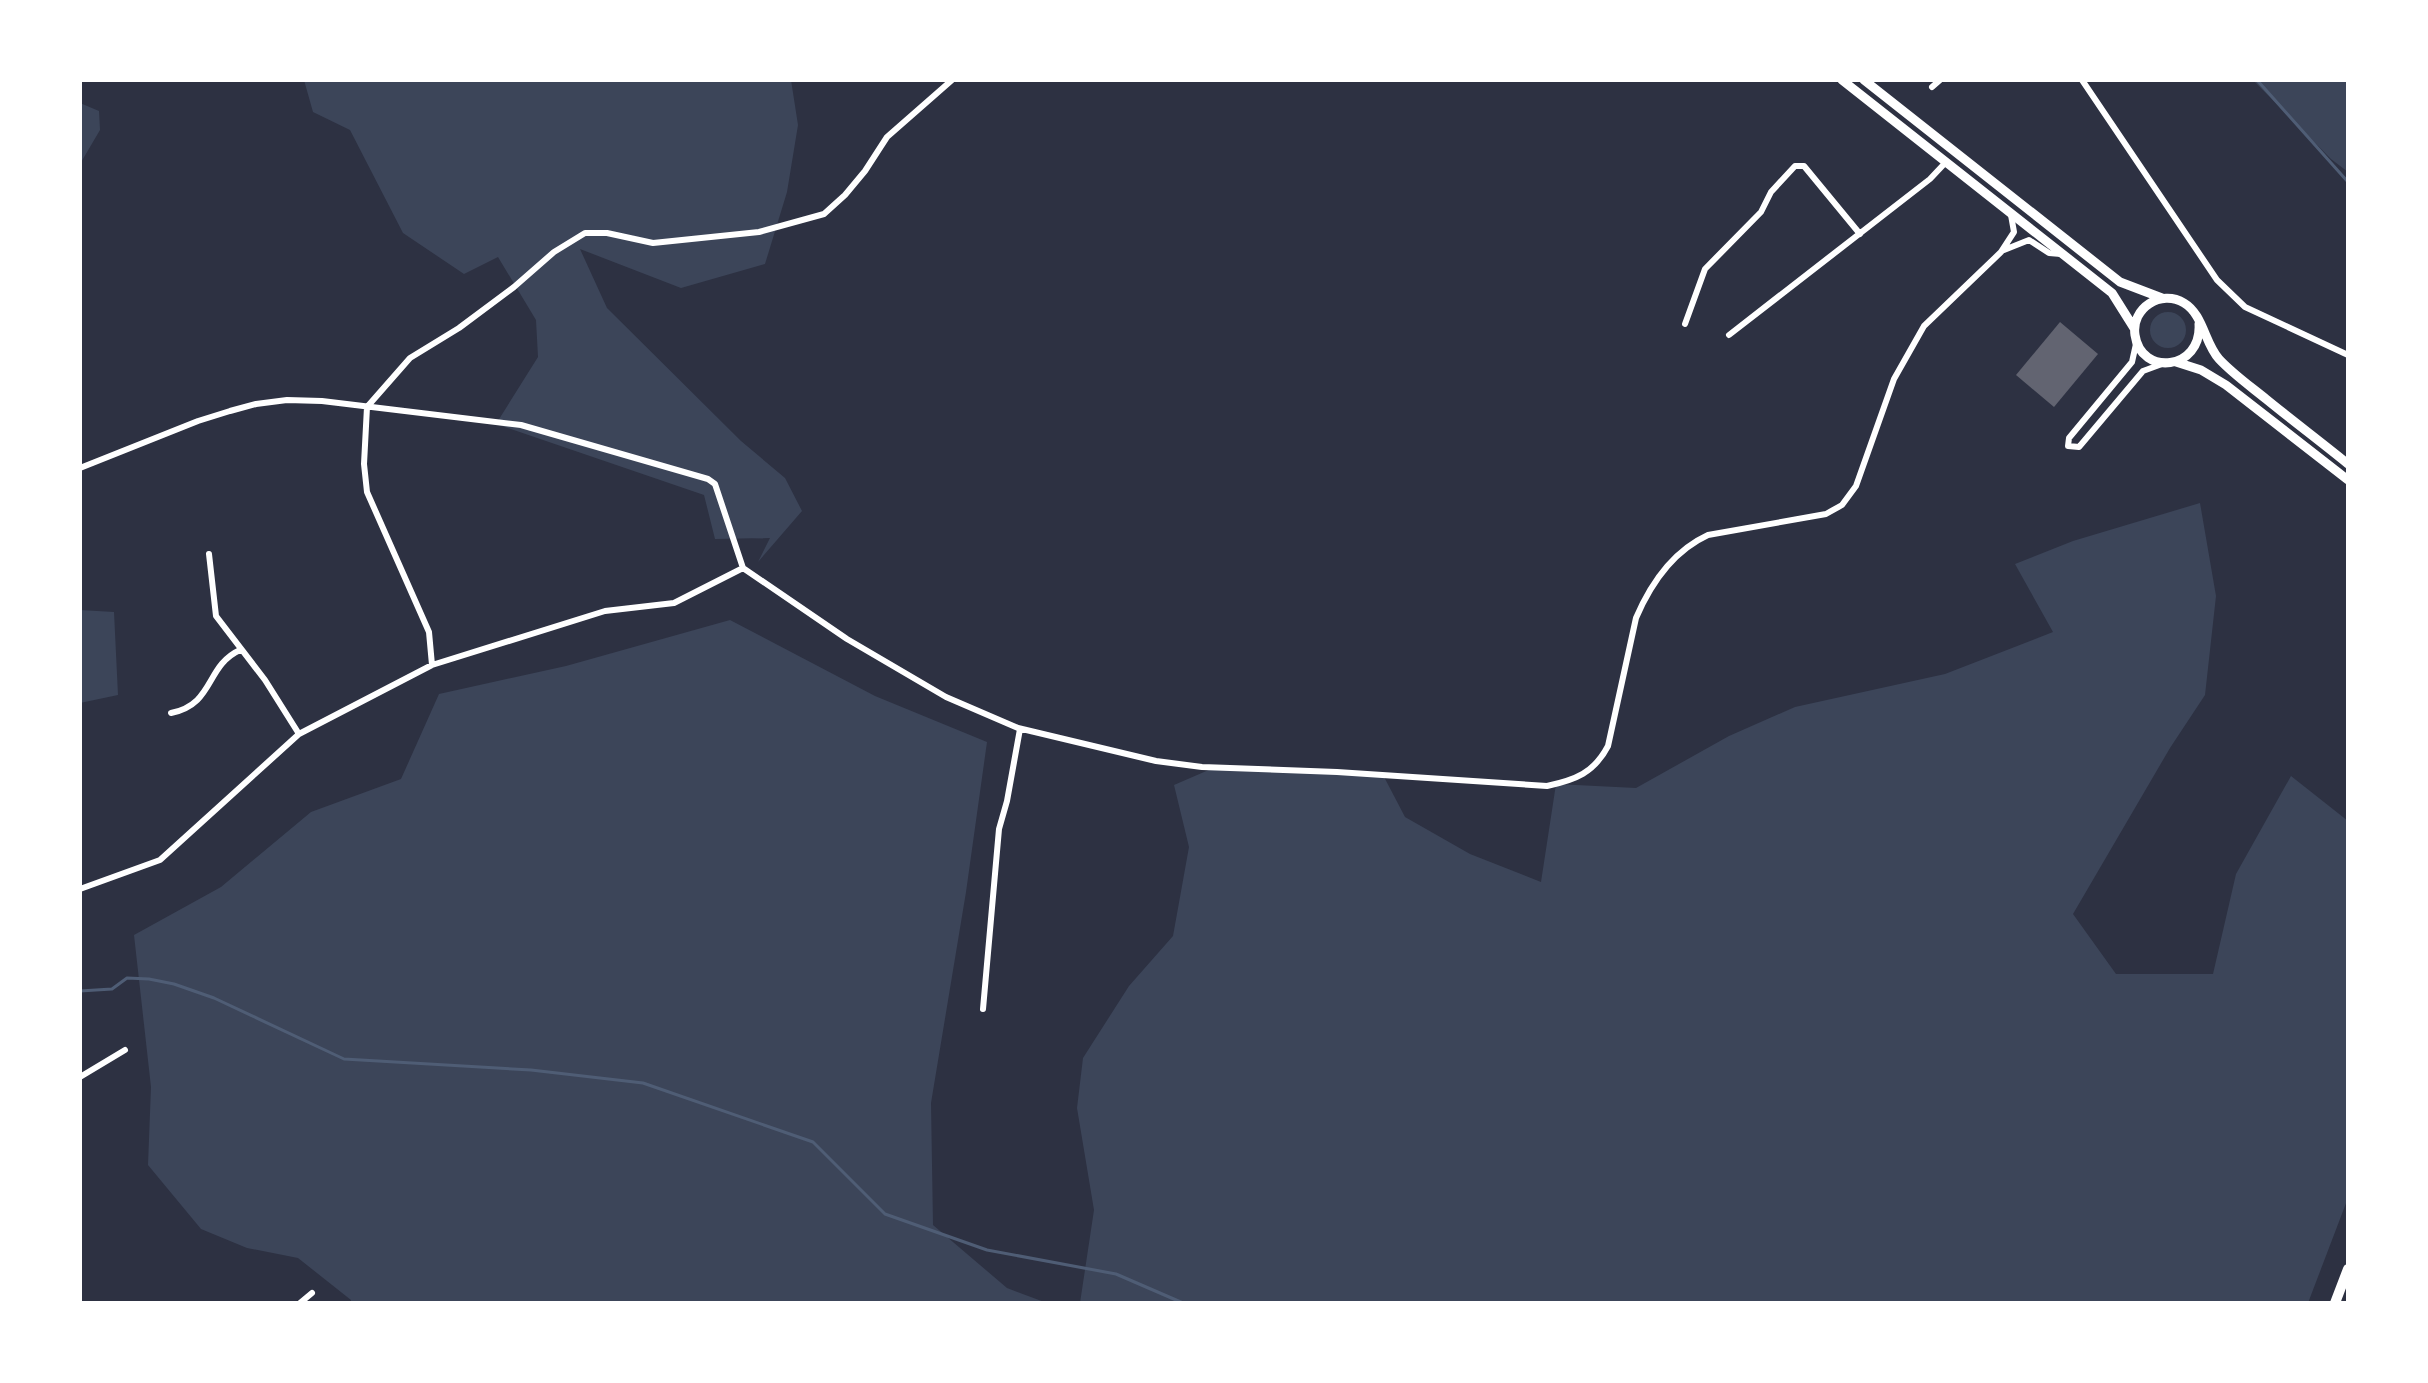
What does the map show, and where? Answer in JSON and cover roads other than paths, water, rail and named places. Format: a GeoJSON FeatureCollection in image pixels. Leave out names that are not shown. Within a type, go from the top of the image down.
{"type":"FeatureCollection","features":[{"type":"Feature","properties":{"kind":"highway"},"geometry":{"type":"LineString","coordinates":[[2335,1303],[2348,1269]]}},
{"type":"Feature","properties":{"kind":"main road"},"geometry":{"type":"LineString","coordinates":[[1842,80],[2112,293],[2147,356],[2201,370],[2226,385],[2348,480]]}},
{"type":"Feature","properties":{"kind":"main road"},"geometry":{"type":"LineString","coordinates":[[1864,80],[2120,282],[2162,298],[2172,298],[2190,307],[2210,348],[2226,366],[2348,464]]}},
{"type":"Feature","properties":{"kind":"main road"},"geometry":{"type":"LineString","coordinates":[[2134,328],[2143,308],[2162,298]]}},
{"type":"Feature","properties":{"kind":"main road"},"geometry":{"type":"LineString","coordinates":[[2170,362],[2192,352],[2200,333],[2199,324]]}},
{"type":"Feature","properties":{"kind":"street"},"geometry":{"type":"LineString","coordinates":[[432,665],[429,632],[367,492],[364,464],[367,407],[410,358],[459,328],[554,252],[585,233],[598,232],[653,243],[759,232],[824,214],[854,185],[895,128],[952,80]]}},
{"type":"Feature","properties":{"kind":"street"},"geometry":{"type":"LineString","coordinates":[[1932,87],[1940,80]]}},
{"type":"Feature","properties":{"kind":"street"},"geometry":{"type":"LineString","coordinates":[[2082,80],[2217,280],[2245,307],[2348,355]]}},
{"type":"Feature","properties":{"kind":"street"},"geometry":{"type":"LineString","coordinates":[[1729,335],[1930,179],[1946,162]]}},
{"type":"Feature","properties":{"kind":"street"},"geometry":{"type":"LineString","coordinates":[[1685,324],[1705,269],[1761,212],[1771,192],[1795,166],[1804,166],[1860,234]]}},
{"type":"Feature","properties":{"kind":"street"},"geometry":{"type":"LineString","coordinates":[[80,468],[198,421],[256,404],[322,401],[513,424],[708,479],[715,484],[743,568],[847,639],[946,697],[1020,729],[1156,761],[1202,767],[1337,772],[1547,786],[1572,781],[1589,772],[1601,760],[1608,746],[1636,618],[1644,598],[1675,556],[1708,535],[1826,514],[1842,505],[1856,486],[1894,379],[1924,326],[2001,252],[2014,232],[2011,214]]}},
{"type":"Feature","properties":{"kind":"street"},"geometry":{"type":"LineString","coordinates":[[2001,252],[2029,240],[2049,253],[2061,254]]}},
{"type":"Feature","properties":{"kind":"street"},"geometry":{"type":"LineString","coordinates":[[2136,341],[2132,362],[2069,438],[2068,446],[2079,447],[2143,371],[2170,362]]}},
{"type":"Feature","properties":{"kind":"street"},"geometry":{"type":"LineString","coordinates":[[209,554],[216,616],[265,680],[299,734]]}},
{"type":"Feature","properties":{"kind":"street"},"geometry":{"type":"LineString","coordinates":[[80,889],[160,860],[299,734],[432,665],[605,611],[674,603],[743,568]]}},
{"type":"Feature","properties":{"kind":"street"},"geometry":{"type":"LineString","coordinates":[[171,713],[187,708],[203,696],[222,661],[240,650]]}},
{"type":"Feature","properties":{"kind":"street"},"geometry":{"type":"LineString","coordinates":[[983,1009],[999,829],[1020,729]]}},
{"type":"Feature","properties":{"kind":"street"},"geometry":{"type":"LineString","coordinates":[[80,1077],[125,1050]]}},
{"type":"Feature","properties":{"kind":"street"},"geometry":{"type":"LineString","coordinates":[[300,1303],[312,1293]]}},
{"type":"Feature","properties":{"kind":"waterway"},"geometry":{"type":"LineString","coordinates":[[2257,80],[2348,182]]}},
{"type":"Feature","properties":{"kind":"waterway"},"geometry":{"type":"LineString","coordinates":[[80,991],[112,989],[127,978],[174,984],[214,998],[344,1059],[531,1070],[643,1083],[813,1142],[885,1214],[987,1250],[1116,1274],[1183,1303]]}}]}
